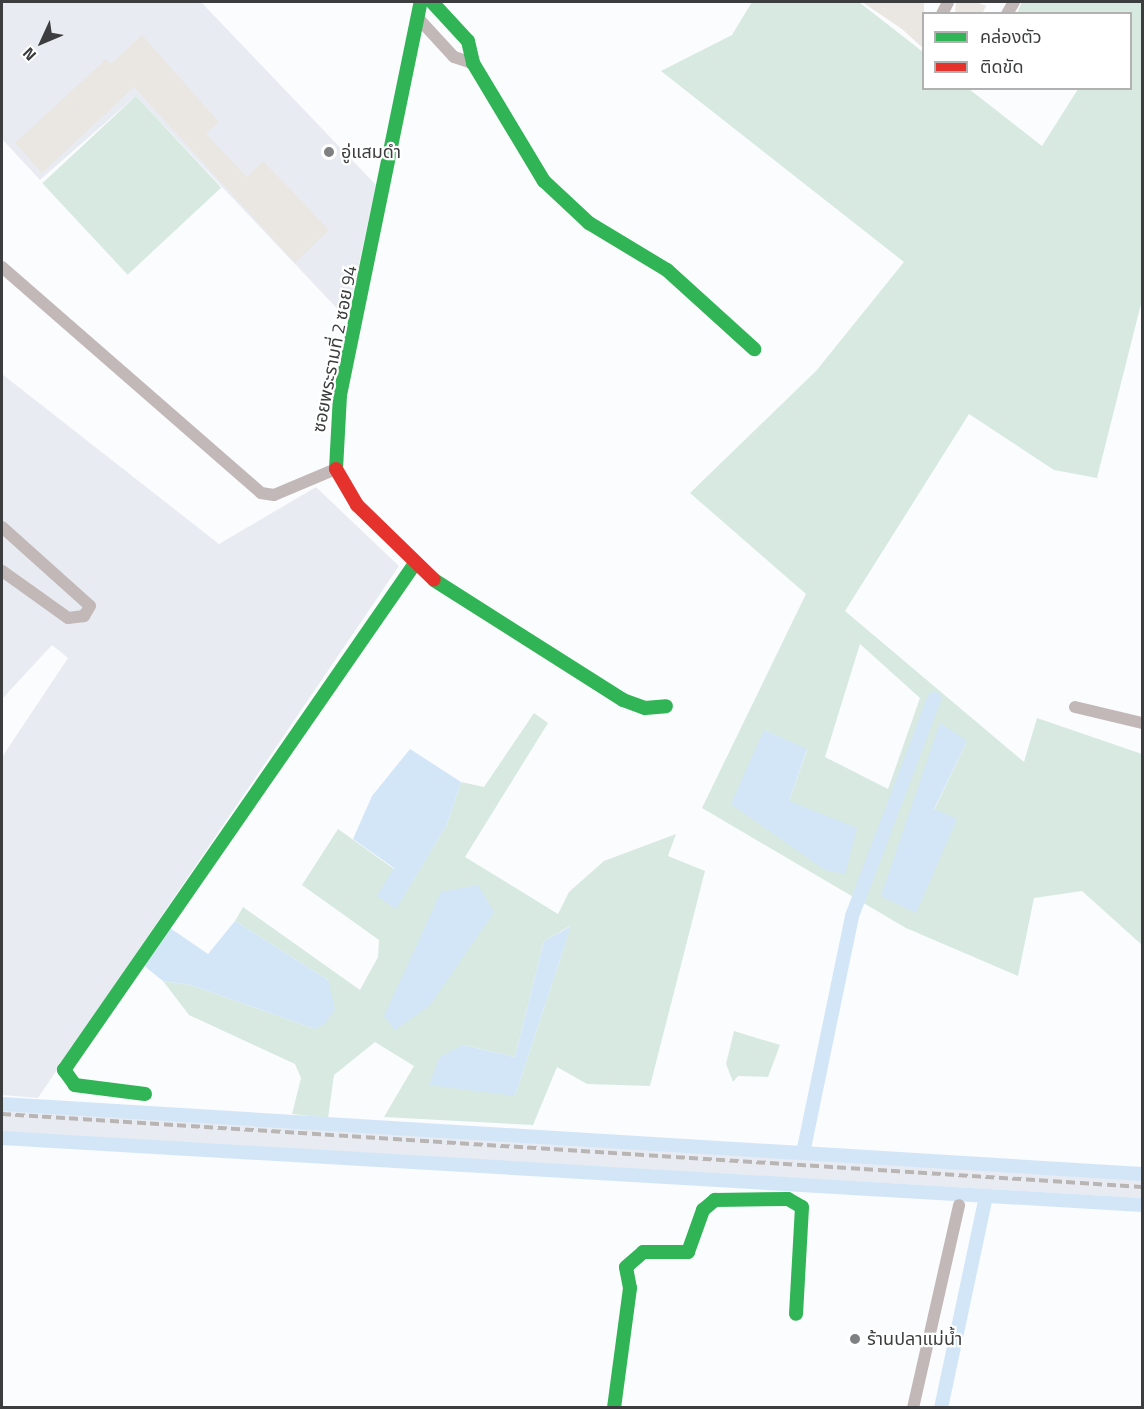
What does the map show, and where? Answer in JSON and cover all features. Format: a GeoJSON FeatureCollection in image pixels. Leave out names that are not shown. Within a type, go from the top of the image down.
{"type":"FeatureCollection","features":[{"type":"Feature","properties":{"kind":"street","name":"ซอยพระรามที่ 2 ซอย 94"},"geometry":{"type":"LineString","coordinates":[[336,469],[340,395],[421,2]]}},
{"type":"Feature","properties":{"kind":"street"},"geometry":{"type":"LineString","coordinates":[[432,2],[468,41],[473,63],[544,181],[563,201],[667,270],[754,349]]}},
{"type":"Feature","properties":{"kind":"street"},"geometry":{"type":"LineString","coordinates":[[418,18],[454,57],[473,63]]}},
{"type":"Feature","properties":{"kind":"street"},"geometry":{"type":"LineString","coordinates":[[2,267],[261,493],[274,495],[336,469],[357,505],[414,565],[614,695],[645,708],[666,706]]}},
{"type":"Feature","properties":{"kind":"street"},"geometry":{"type":"LineString","coordinates":[[2,527],[90,606],[84,616],[68,618],[2,571]]}},
{"type":"Feature","properties":{"kind":"street"},"geometry":{"type":"LineString","coordinates":[[145,1094],[75,1084],[64,1070],[414,565]]}},
{"type":"Feature","properties":{"kind":"street"},"geometry":{"type":"LineString","coordinates":[[1075,707],[1143,723]]}},
{"type":"Feature","properties":{"kind":"street"},"geometry":{"type":"LineString","coordinates":[[614,1407],[630,1288],[626,1267],[643,1252],[688,1252],[703,1210],[715,1200],[788,1199],[802,1207],[796,1314]]}},
{"type":"Feature","properties":{"kind":"street"},"geometry":{"type":"LineString","coordinates":[[913,1407],[959,1206]]}},
{"type":"Feature","properties":{"kind":"shaded area"},"geometry":{"type":"Polygon","coordinates":[[[2,2],[201,2],[376,185],[347,319],[136,96],[40,180],[2,139],[2,2]]]}},
{"type":"Feature","properties":{"kind":"shaded area"},"geometry":{"type":"Polygon","coordinates":[[[752,2],[859,2],[922,51],[922,90],[970,90],[1042,146],[1077,90],[1132,90],[1132,12],[1017,12],[1022,2],[1142,2],[1142,300],[1097,478],[1054,470],[969,414],[845,611],[1024,762],[1037,718],[1142,754],[1142,945],[1082,891],[1034,898],[1018,976],[906,928],[702,808],[806,594],[690,493],[816,371],[904,262],[661,71],[732,35],[752,2]],[[860,644],[825,757],[888,789],[920,698],[860,644]],[[764,730],[789,801],[807,750],[764,730]],[[967,741],[881,895],[956,819],[934,810],[967,741]]]}},
{"type":"Feature","properties":{"kind":"shaded area"},"geometry":{"type":"Polygon","coordinates":[[[136,96],[221,187],[128,275],[42,183],[136,96]]]}},
{"type":"Feature","properties":{"kind":"shaded area"},"geometry":{"type":"Polygon","coordinates":[[[2,374],[219,544],[316,487],[399,566],[38,1098],[2,1095],[2,757],[68,658],[52,645],[2,699],[2,374]]]}},
{"type":"Feature","properties":{"kind":"shaded area"},"geometry":{"type":"Polygon","coordinates":[[[534,713],[548,723],[465,857],[558,914],[569,892],[604,861],[676,834],[668,856],[705,871],[650,1086],[587,1084],[557,1067],[533,1125],[384,1117],[414,1066],[375,1042],[334,1075],[328,1118],[292,1114],[301,1078],[295,1064],[189,1015],[163,981],[191,985],[315,1029],[328,980],[235,921],[243,907],[360,990],[378,957],[379,940],[302,885],[338,829],[394,869],[396,908],[447,824],[461,782],[484,787],[534,713]],[[570,926],[544,941],[515,1057],[463,1045],[515,1096],[570,926]]]}},
{"type":"Feature","properties":{"kind":"shaded area"},"geometry":{"type":"Polygon","coordinates":[[[734,1031],[780,1045],[768,1077],[738,1076],[733,1082],[726,1064],[734,1031]]]}},
{"type":"Feature","properties":{"kind":"shaded area"},"geometry":{"type":"Polygon","coordinates":[[[2,1109],[1142,1179],[1142,1198],[2,1132],[2,1109]]]}},
{"type":"Feature","properties":{"kind":"water"},"geometry":{"type":"Polygon","coordinates":[[[940,723],[967,741],[934,809],[957,819],[916,913],[881,896],[940,723]]]}},
{"type":"Feature","properties":{"kind":"water"},"geometry":{"type":"Polygon","coordinates":[[[764,730],[807,749],[789,801],[857,828],[845,874],[825,870],[731,804],[764,730]]]}},
{"type":"Feature","properties":{"kind":"water"},"geometry":{"type":"Polygon","coordinates":[[[410,749],[461,782],[447,824],[396,909],[377,896],[394,868],[353,839],[372,796],[410,749]]]}},
{"type":"Feature","properties":{"kind":"water"},"geometry":{"type":"Polygon","coordinates":[[[478,885],[494,912],[430,1005],[395,1030],[384,1016],[441,892],[478,885]]]}},
{"type":"Feature","properties":{"kind":"water"},"geometry":{"type":"Polygon","coordinates":[[[235,921],[328,980],[335,1009],[325,1023],[315,1029],[191,985],[163,981],[143,965],[170,928],[208,954],[235,921]]]}},
{"type":"Feature","properties":{"kind":"water"},"geometry":{"type":"Polygon","coordinates":[[[571,926],[515,1096],[429,1085],[440,1057],[463,1045],[515,1057],[544,941],[571,926]]]}},
{"type":"Feature","properties":{"kind":"building"},"geometry":{"type":"Polygon","coordinates":[[[862,2],[924,2],[922,47],[902,29],[862,2]]]}},
{"type":"Feature","properties":{"kind":"building"},"geometry":{"type":"Polygon","coordinates":[[[956,2],[977,2],[986,6],[983,12],[955,12],[956,2]]]}},
{"type":"Feature","properties":{"kind":"building"},"geometry":{"type":"Polygon","coordinates":[[[142,35],[219,122],[206,134],[247,177],[263,161],[329,230],[295,263],[134,87],[42,173],[15,143],[106,59],[111,64],[142,35]]]}},
{"type":"Feature","properties":{"kind":"waterway"},"geometry":{"type":"LineString","coordinates":[[803,1153],[852,916],[934,699]]}},
{"type":"Feature","properties":{"kind":"waterway"},"geometry":{"type":"LineString","coordinates":[[2,1104],[1142,1174]]}},
{"type":"Feature","properties":{"kind":"waterway"},"geometry":{"type":"LineString","coordinates":[[2,1138],[1142,1205]]}},
{"type":"Feature","properties":{"kind":"waterway"},"geometry":{"type":"LineString","coordinates":[[941,1408],[986,1196]]}},
{"type":"Feature","properties":{"kind":"railway"},"geometry":{"type":"LineString","coordinates":[[2,1114],[1142,1187]]}},
{"type":"Feature","properties":{"kind":"traffic: fast"},"geometry":{"type":"LineString","coordinates":[[336,469],[340,395],[421,2]]}},
{"type":"Feature","properties":{"kind":"traffic: fast"},"geometry":{"type":"LineString","coordinates":[[432,2],[468,41],[473,63],[544,181],[589,223],[667,270],[754,349]]}},
{"type":"Feature","properties":{"kind":"traffic: fast"},"geometry":{"type":"LineString","coordinates":[[145,1094],[75,1085],[64,1070],[414,565]]}},
{"type":"Feature","properties":{"kind":"traffic: fast"},"geometry":{"type":"LineString","coordinates":[[434,580],[623,700],[645,708],[666,706]]}},
{"type":"Feature","properties":{"kind":"traffic: fast"},"geometry":{"type":"LineString","coordinates":[[614,1408],[630,1288],[626,1267],[643,1252],[688,1252],[703,1210],[715,1200],[788,1199],[802,1207],[796,1314]]}},
{"type":"Feature","properties":{"kind":"traffic: jam"},"geometry":{"type":"LineString","coordinates":[[336,469],[357,505],[434,580]]}},
{"type":"Feature","properties":{"kind":"place","name":"อู่แสมดำ"},"geometry":{"type":"Point","coordinates":[329,152]}},
{"type":"Feature","properties":{"kind":"place","name":"ร้านปลาแม่น้ำ"},"geometry":{"type":"Point","coordinates":[855,1339]}}]}
